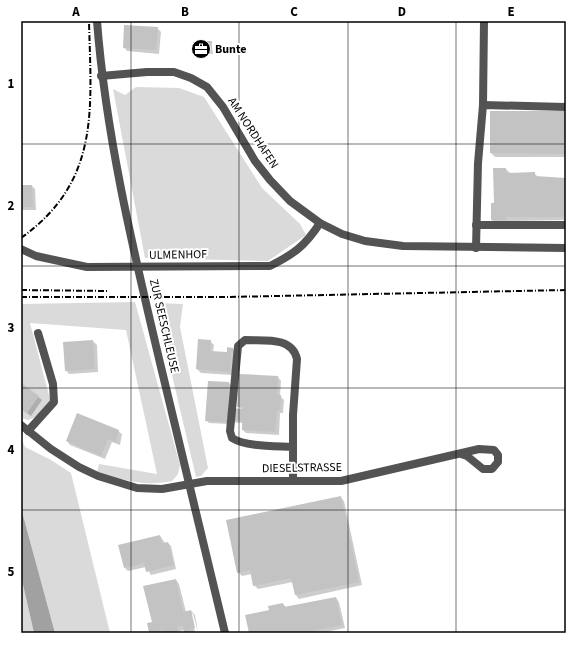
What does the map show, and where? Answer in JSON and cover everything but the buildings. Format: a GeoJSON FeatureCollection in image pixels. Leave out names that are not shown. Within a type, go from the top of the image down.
{"type":"FeatureCollection","features":[{"type":"Feature","properties":{"kind":"street","name":"ZUR SEESCHLEUSE"},"geometry":{"type":"LineString","coordinates":[[97,21],[101,76],[109,132],[133,247],[188,485],[225,633]]}},
{"type":"Feature","properties":{"kind":"street"},"geometry":{"type":"LineString","coordinates":[[476,248],[478,163],[483,105],[484,21]]}},
{"type":"Feature","properties":{"kind":"street","name":"AM NORDHAFEN"},"geometry":{"type":"LineString","coordinates":[[101,76],[147,72],[174,72],[191,78],[207,87],[223,107],[255,161],[270,180],[290,201],[320,223],[342,234],[365,241],[403,246],[566,248]]}},
{"type":"Feature","properties":{"kind":"street"},"geometry":{"type":"LineString","coordinates":[[483,105],[566,107]]}},
{"type":"Feature","properties":{"kind":"street","name":"ULMENHOF"},"geometry":{"type":"LineString","coordinates":[[21,249],[36,256],[87,267],[270,266],[291,256],[310,240],[320,223]]}},
{"type":"Feature","properties":{"kind":"street"},"geometry":{"type":"LineString","coordinates":[[476,225],[566,225]]}},
{"type":"Feature","properties":{"kind":"street"},"geometry":{"type":"LineString","coordinates":[[28,431],[54,402],[53,384],[38,333]]}},
{"type":"Feature","properties":{"kind":"street"},"geometry":{"type":"LineString","coordinates":[[292,447],[237,442],[232,438],[230,431],[238,346],[245,340],[280,341],[290,345],[296,353],[297,359],[292,447],[293,480]]}},
{"type":"Feature","properties":{"kind":"street","name":"DIESELSTRASSE"},"geometry":{"type":"LineString","coordinates":[[21,425],[51,449],[79,467],[112,481],[137,488],[162,489],[208,481],[341,481],[461,454]]}},
{"type":"Feature","properties":{"kind":"shaded area"},"geometry":{"type":"Polygon","coordinates":[[[136,87],[179,88],[204,97],[262,188],[300,224],[306,235],[268,261],[145,258],[113,89],[125,95],[136,87]]]}},
{"type":"Feature","properties":{"kind":"shaded area"},"geometry":{"type":"Polygon","coordinates":[[[135,302],[180,465],[178,474],[172,481],[162,483],[134,482],[97,472],[99,464],[157,474],[126,330],[30,323],[51,403],[36,417],[28,420],[21,418],[21,304],[135,302]]]}},
{"type":"Feature","properties":{"kind":"shaded area"},"geometry":{"type":"Polygon","coordinates":[[[155,303],[183,304],[180,327],[208,468],[201,476],[196,477],[155,303]]]}},
{"type":"Feature","properties":{"kind":"shaded area"},"geometry":{"type":"Polygon","coordinates":[[[21,438],[25,447],[51,460],[71,473],[110,633],[55,633],[21,508],[21,438]]]}},
{"type":"Feature","properties":{"kind":"shaded area"},"geometry":{"type":"Polygon","coordinates":[[[21,508],[55,633],[34,633],[21,576],[21,508]]]}},
{"type":"Feature","properties":{"kind":"shaded area"},"geometry":{"type":"Polygon","coordinates":[[[21,576],[34,633],[21,633],[21,576]]]}},
{"type":"Feature","properties":{"kind":"railway"},"geometry":{"type":"LineString","coordinates":[[21,238],[47,216],[66,192],[78,167],[86,141],[89,113],[89,21]]}},
{"type":"Feature","properties":{"kind":"railway"},"geometry":{"type":"LineString","coordinates":[[21,290],[108,291]]}},
{"type":"Feature","properties":{"kind":"railway"},"geometry":{"type":"LineString","coordinates":[[21,297],[228,297],[566,290]]}},
{"type":"Feature","properties":{"kind":"place","name":"Bunte"},"geometry":{"type":"Point","coordinates":[201,49]}}]}
